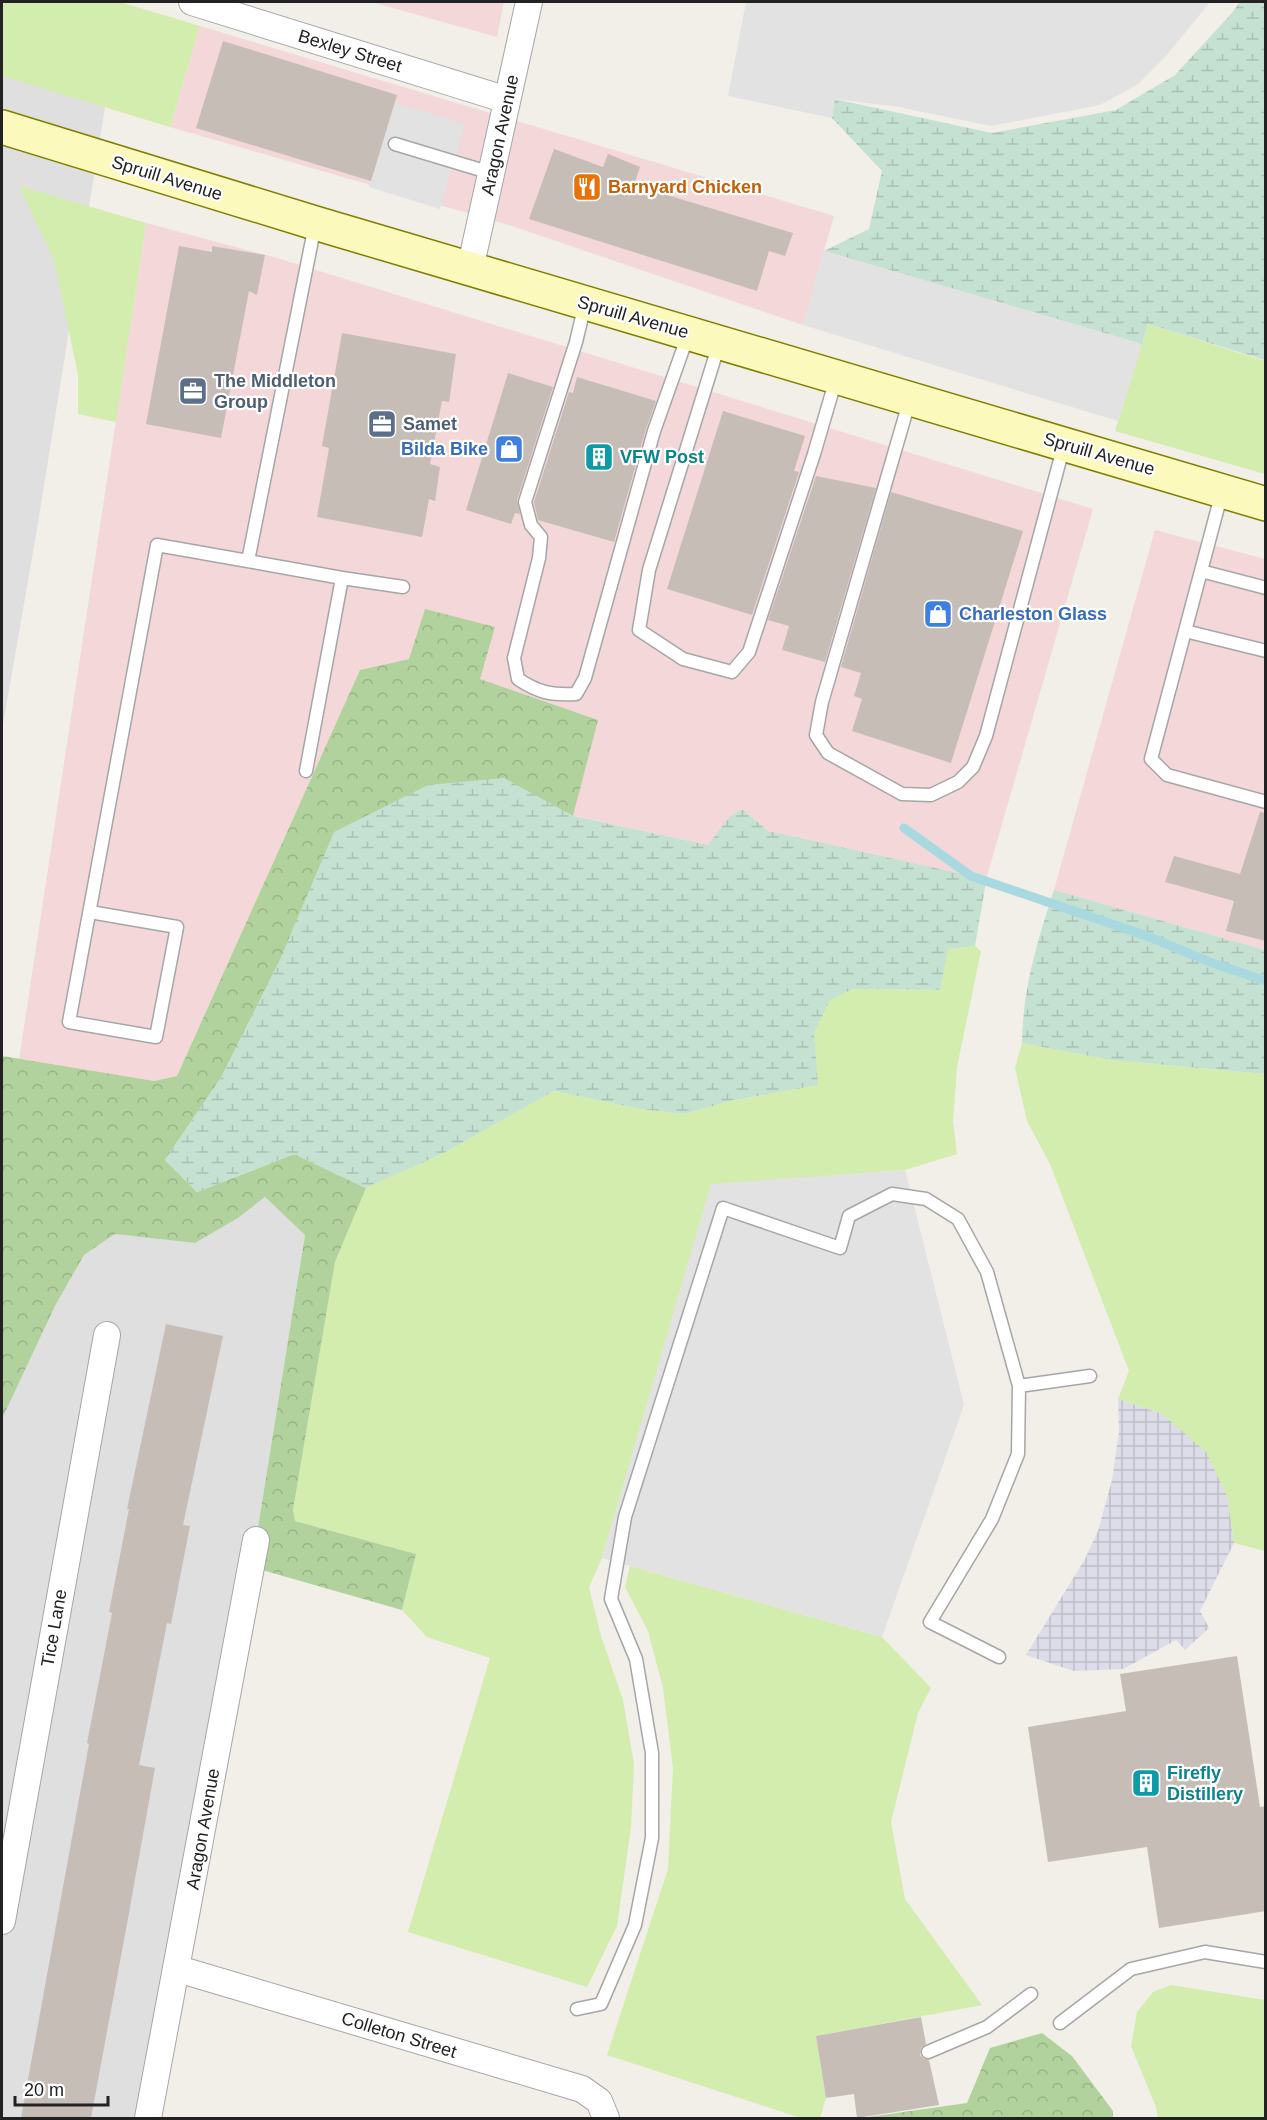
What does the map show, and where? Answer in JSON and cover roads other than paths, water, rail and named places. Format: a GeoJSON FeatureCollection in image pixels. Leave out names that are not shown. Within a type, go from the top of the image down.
{"type":"FeatureCollection","features":[{"type":"Feature","properties":{"kind":"street","name":"Bexley Street"},"geometry":{"type":"LineString","coordinates":[[192,2],[507,100]]}},
{"type":"Feature","properties":{"kind":"street","name":"Aragon Avenue"},"geometry":{"type":"LineString","coordinates":[[470,269],[529,2]]}},
{"type":"Feature","properties":{"kind":"street","name":"Spruill Avenue"},"geometry":{"type":"LineString","coordinates":[[2,127],[315,223],[1266,504]]}},
{"type":"Feature","properties":{"kind":"street","name":"Tice Lane"},"geometry":{"type":"LineString","coordinates":[[2,1921],[107,1335]]}},
{"type":"Feature","properties":{"kind":"street","name":"Aragon Avenue"},"geometry":{"type":"LineString","coordinates":[[148,2118],[178,1969],[256,1540]]}},
{"type":"Feature","properties":{"kind":"street","name":"Colleton Street"},"geometry":{"type":"LineString","coordinates":[[178,1969],[582,2089],[599,2101],[606,2118]]}},
{"type":"Feature","properties":{"kind":"lane"},"geometry":{"type":"LineString","coordinates":[[395,144],[491,173]]}},
{"type":"Feature","properties":{"kind":"lane"},"geometry":{"type":"LineString","coordinates":[[248,561],[315,223]]}},
{"type":"Feature","properties":{"kind":"lane"},"geometry":{"type":"LineString","coordinates":[[585,303],[576,342],[525,502],[531,525],[541,537],[539,558],[514,658],[518,679],[530,687],[552,695],[576,694],[585,678],[654,431],[704,338]]}},
{"type":"Feature","properties":{"kind":"lane"},"geometry":{"type":"LineString","coordinates":[[704,338],[649,570],[639,630],[682,659],[732,672],[749,652],[814,454],[836,377]]}},
{"type":"Feature","properties":{"kind":"lane"},"geometry":{"type":"LineString","coordinates":[[911,399],[822,702],[816,735],[828,753],[902,794],[931,795],[958,782],[973,767],[987,736],[1064,444]]}},
{"type":"Feature","properties":{"kind":"lane"},"geometry":{"type":"LineString","coordinates":[[1222,491],[1151,759],[1167,775],[1266,802]]}},
{"type":"Feature","properties":{"kind":"lane"},"geometry":{"type":"LineString","coordinates":[[90,912],[177,927],[156,1036],[69,1022],[157,546],[403,587]]}},
{"type":"Feature","properties":{"kind":"lane"},"geometry":{"type":"LineString","coordinates":[[1201,571],[1266,588]]}},
{"type":"Feature","properties":{"kind":"lane"},"geometry":{"type":"LineString","coordinates":[[306,771],[342,578]]}},
{"type":"Feature","properties":{"kind":"lane"},"geometry":{"type":"LineString","coordinates":[[1185,631],[1266,651]]}},
{"type":"Feature","properties":{"kind":"lane"},"geometry":{"type":"LineString","coordinates":[[577,2009],[601,2004],[635,1925],[652,1838],[652,1753],[636,1659],[611,1599],[626,1517],[723,1208],[840,1248],[849,1216],[892,1194],[926,1199],[958,1219],[987,1272],[1019,1386],[1018,1454],[992,1519],[930,1622],[999,1657]]}},
{"type":"Feature","properties":{"kind":"lane"},"geometry":{"type":"LineString","coordinates":[[1019,1386],[1090,1377]]}},
{"type":"Feature","properties":{"kind":"lane"},"geometry":{"type":"LineString","coordinates":[[1060,2023],[1131,1969],[1205,1952],[1266,1962]]}},
{"type":"Feature","properties":{"kind":"lane"},"geometry":{"type":"LineString","coordinates":[[928,2052],[987,2026],[1031,1994]]}},
{"type":"Feature","properties":{"kind":"waterway"},"geometry":{"type":"LineString","coordinates":[[904,828],[971,876],[1147,936],[1212,963],[1266,981]]}},
{"type":"Feature","properties":{"kind":"place","name":"Barnyard Chicken"},"geometry":{"type":"Point","coordinates":[587,187]}},
{"type":"Feature","properties":{"kind":"place","name":"The Middleton Group"},"geometry":{"type":"Point","coordinates":[193,391]}},
{"type":"Feature","properties":{"kind":"place","name":"Samet"},"geometry":{"type":"Point","coordinates":[382,424]}},
{"type":"Feature","properties":{"kind":"place","name":"Bilda Bike"},"geometry":{"type":"Point","coordinates":[509,449]}},
{"type":"Feature","properties":{"kind":"place","name":"VFW Post"},"geometry":{"type":"Point","coordinates":[599,457]}},
{"type":"Feature","properties":{"kind":"place","name":"Charleston Glass"},"geometry":{"type":"Point","coordinates":[938,614]}},
{"type":"Feature","properties":{"kind":"place","name":"Firefly Distillery"},"geometry":{"type":"Point","coordinates":[1146,1783]}}]}
